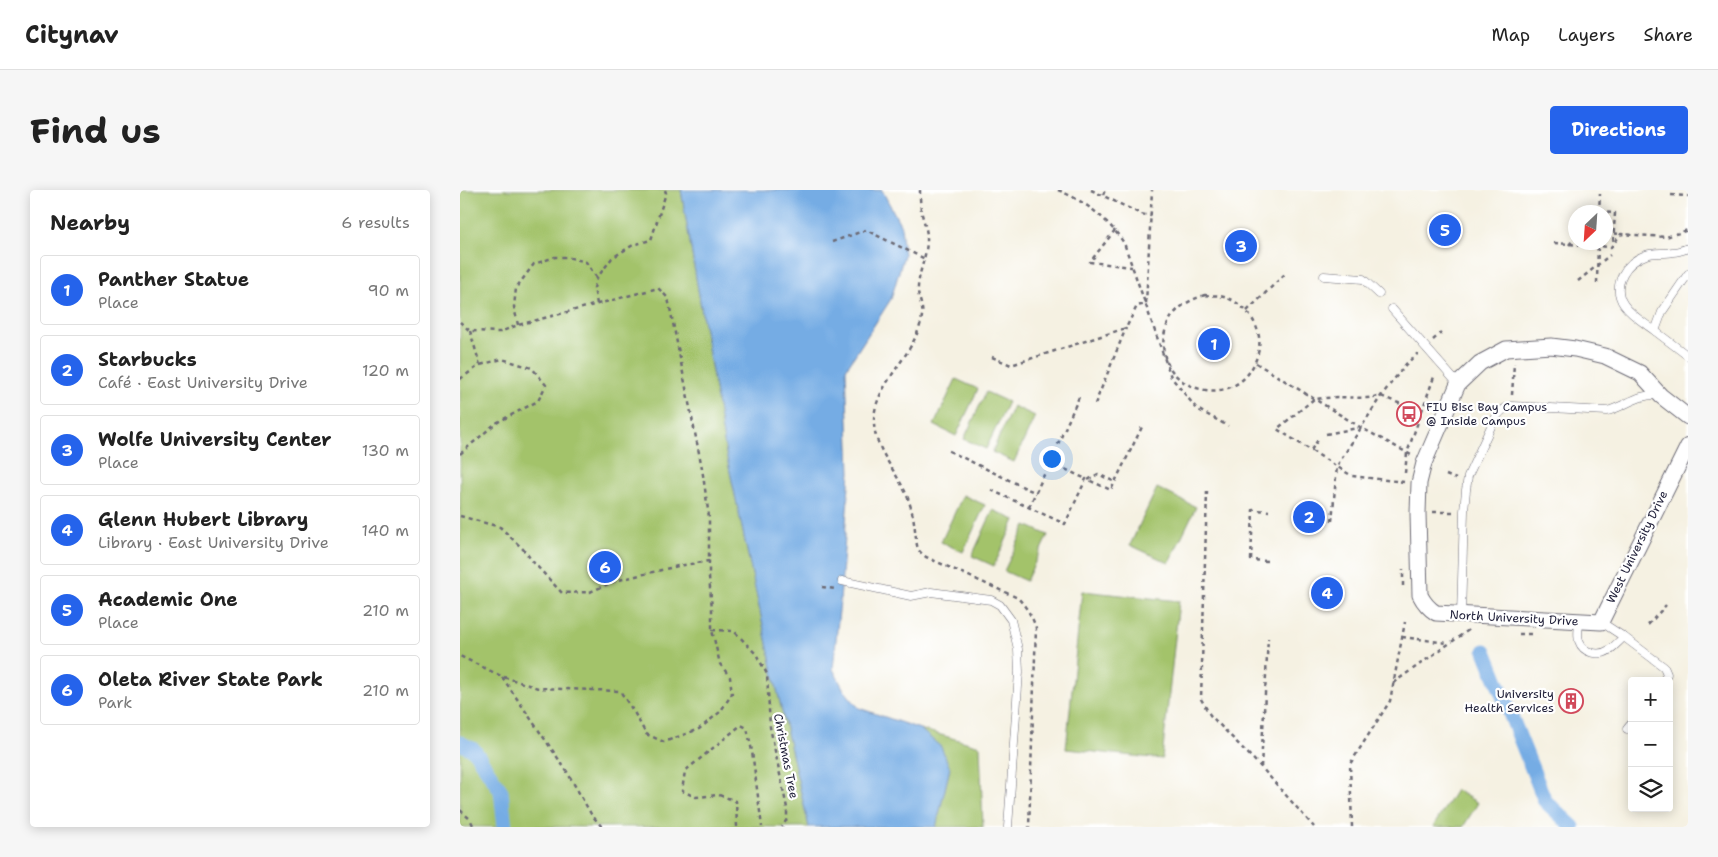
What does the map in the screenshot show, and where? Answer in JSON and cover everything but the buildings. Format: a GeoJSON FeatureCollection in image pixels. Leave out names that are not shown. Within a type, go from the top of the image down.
{"type":"FeatureCollection","features":[{"type":"Feature","properties":{"kind":"street"},"geometry":{"type":"LineString","coordinates":[[1458,384],[1480,363],[1506,349],[1551,346],[1575,349],[1605,356],[1640,374],[1661,396],[1688,417]]}},
{"type":"Feature","properties":{"kind":"street","name":"North University Drive"},"geometry":{"type":"LineString","coordinates":[[1458,384],[1424,463],[1419,483],[1420,595],[1423,603],[1436,613],[1461,616],[1600,622]]}},
{"type":"Feature","properties":{"kind":"street","name":"West University Drive"},"geometry":{"type":"LineString","coordinates":[[1600,622],[1688,446]]}},
{"type":"Feature","properties":{"kind":"lane"},"geometry":{"type":"LineString","coordinates":[[1688,248],[1674,252],[1648,254],[1635,260],[1626,268],[1621,277],[1619,287],[1619,298],[1625,308],[1688,356]]}},
{"type":"Feature","properties":{"kind":"lane"},"geometry":{"type":"LineString","coordinates":[[1655,331],[1662,312],[1688,274]]}},
{"type":"Feature","properties":{"kind":"lane"},"geometry":{"type":"LineString","coordinates":[[1324,276],[1363,279],[1379,294]]}},
{"type":"Feature","properties":{"kind":"lane"},"geometry":{"type":"LineString","coordinates":[[1392,309],[1458,384]]}},
{"type":"Feature","properties":{"kind":"lane"},"geometry":{"type":"LineString","coordinates":[[1461,616],[1464,511],[1468,476],[1498,413],[1504,408],[1512,406],[1607,411],[1616,409],[1638,397],[1649,395],[1661,396]]}},
{"type":"Feature","properties":{"kind":"lane"},"geometry":{"type":"LineString","coordinates":[[842,581],[911,596],[931,592],[991,600],[1000,605],[1011,620],[1018,649],[1019,672],[1008,827]]}},
{"type":"Feature","properties":{"kind":"lane"},"geometry":{"type":"LineString","coordinates":[[1579,621],[1578,638],[1580,644],[1586,650],[1594,653],[1602,654],[1624,637]]}},
{"type":"Feature","properties":{"kind":"lane"},"geometry":{"type":"LineString","coordinates":[[1600,622],[1624,637],[1664,667],[1667,674],[1666,677]]}},
{"type":"Feature","properties":{"kind":"path"},"geometry":{"type":"LineString","coordinates":[[597,304],[594,288],[597,278],[612,258],[633,245],[650,240],[666,193],[665,190]]}},
{"type":"Feature","properties":{"kind":"path"},"geometry":{"type":"LineString","coordinates":[[920,190],[920,207],[927,234],[925,259],[917,289],[922,307],[921,321],[906,355],[882,391],[876,404],[874,414],[876,436],[881,449],[908,497],[913,514],[918,548],[922,554],[1018,598],[1033,618],[1036,628],[1029,827]]}},
{"type":"Feature","properties":{"kind":"path"},"geometry":{"type":"LineString","coordinates":[[1058,190],[1098,212],[1115,230],[1124,244],[1171,378],[1197,410],[1228,426]]}},
{"type":"Feature","properties":{"kind":"path"},"geometry":{"type":"LineString","coordinates":[[1091,190],[1141,214],[1151,216]]}},
{"type":"Feature","properties":{"kind":"path"},"geometry":{"type":"LineString","coordinates":[[1103,196],[1106,190]]}},
{"type":"Feature","properties":{"kind":"path"},"geometry":{"type":"LineString","coordinates":[[1146,304],[1152,190]]}},
{"type":"Feature","properties":{"kind":"path"},"geometry":{"type":"LineString","coordinates":[[1599,205],[1600,194]]}},
{"type":"Feature","properties":{"kind":"path"},"geometry":{"type":"LineString","coordinates":[[1671,195],[1688,196]]}},
{"type":"Feature","properties":{"kind":"path"},"geometry":{"type":"LineString","coordinates":[[1613,213],[1615,213],[1613,244]]}},
{"type":"Feature","properties":{"kind":"path"},"geometry":{"type":"LineString","coordinates":[[832,242],[866,230],[925,259]]}},
{"type":"Feature","properties":{"kind":"path"},"geometry":{"type":"LineString","coordinates":[[1115,230],[1090,262],[1132,268]]}},
{"type":"Feature","properties":{"kind":"path"},"geometry":{"type":"LineString","coordinates":[[1614,234],[1666,237],[1688,230]]}},
{"type":"Feature","properties":{"kind":"path"},"geometry":{"type":"LineString","coordinates":[[1613,244],[1621,234]]}},
{"type":"Feature","properties":{"kind":"path"},"geometry":{"type":"LineString","coordinates":[[1554,243],[1568,244]]}},
{"type":"Feature","properties":{"kind":"path"},"geometry":{"type":"LineString","coordinates":[[1596,283],[1598,250]]}},
{"type":"Feature","properties":{"kind":"path"},"geometry":{"type":"LineString","coordinates":[[1578,282],[1610,255]]}},
{"type":"Feature","properties":{"kind":"path"},"geometry":{"type":"LineString","coordinates":[[518,325],[514,307],[516,288],[534,264],[555,257],[568,257],[586,262],[597,278]]}},
{"type":"Feature","properties":{"kind":"path"},"geometry":{"type":"LineString","coordinates":[[1247,310],[1287,272]]}},
{"type":"Feature","properties":{"kind":"path"},"geometry":{"type":"LineString","coordinates":[[460,656],[501,676],[538,688],[620,691],[646,734],[664,742],[699,730],[720,712],[732,694],[730,677],[720,664],[712,630],[709,517],[702,468],[668,298],[658,288],[518,325],[500,332],[470,331]]}},
{"type":"Feature","properties":{"kind":"path"},"geometry":{"type":"LineString","coordinates":[[1205,296],[1220,296],[1235,301],[1247,310],[1255,322],[1259,335],[1259,349],[1256,362],[1248,374],[1236,385],[1221,390],[1206,391],[1191,386],[1179,378],[1166,362],[1164,336],[1169,321],[1178,309],[1190,300],[1205,296]]}},
{"type":"Feature","properties":{"kind":"path"},"geometry":{"type":"LineString","coordinates":[[1095,404],[1137,306],[1146,304]]}},
{"type":"Feature","properties":{"kind":"path"},"geometry":{"type":"LineString","coordinates":[[460,322],[470,331],[480,365]]}},
{"type":"Feature","properties":{"kind":"path"},"geometry":{"type":"LineString","coordinates":[[992,357],[1011,365],[1126,328]]}},
{"type":"Feature","properties":{"kind":"path"},"geometry":{"type":"LineString","coordinates":[[1432,341],[1440,333]]}},
{"type":"Feature","properties":{"kind":"path"},"geometry":{"type":"LineString","coordinates":[[1332,521],[1337,466],[1381,396],[1406,364],[1417,354]]}},
{"type":"Feature","properties":{"kind":"path"},"geometry":{"type":"LineString","coordinates":[[460,380],[480,365],[502,359],[532,368],[546,385],[538,401],[496,423],[460,454]]}},
{"type":"Feature","properties":{"kind":"path"},"geometry":{"type":"LineString","coordinates":[[1256,362],[1360,427],[1416,458]]}},
{"type":"Feature","properties":{"kind":"path"},"geometry":{"type":"LineString","coordinates":[[1512,406],[1514,362]]}},
{"type":"Feature","properties":{"kind":"path"},"geometry":{"type":"LineString","coordinates":[[1404,482],[1352,476],[1277,429],[1314,399],[1381,396],[1421,412]]}},
{"type":"Feature","properties":{"kind":"path"},"geometry":{"type":"LineString","coordinates":[[1029,507],[1079,397]]}},
{"type":"Feature","properties":{"kind":"path"},"geometry":{"type":"LineString","coordinates":[[1050,462],[1111,490],[1142,427]]}},
{"type":"Feature","properties":{"kind":"path"},"geometry":{"type":"LineString","coordinates":[[1326,434],[1360,427]]}},
{"type":"Feature","properties":{"kind":"path"},"geometry":{"type":"LineString","coordinates":[[1312,450],[1320,437]]}},
{"type":"Feature","properties":{"kind":"path"},"geometry":{"type":"LineString","coordinates":[[949,451],[1036,493]]}},
{"type":"Feature","properties":{"kind":"path"},"geometry":{"type":"LineString","coordinates":[[991,490],[1065,524],[1087,480],[1098,474],[1115,482]]}},
{"type":"Feature","properties":{"kind":"path"},"geometry":{"type":"LineString","coordinates":[[1207,491],[1201,698],[1210,715],[1261,767],[1314,827]]}},
{"type":"Feature","properties":{"kind":"path"},"geometry":{"type":"LineString","coordinates":[[1268,561],[1251,560],[1253,510],[1269,511]]}},
{"type":"Feature","properties":{"kind":"path"},"geometry":{"type":"LineString","coordinates":[[1430,512],[1464,511]]}},
{"type":"Feature","properties":{"kind":"path"},"geometry":{"type":"LineString","coordinates":[[460,516],[500,527],[523,549],[562,593],[590,592],[615,581],[633,576],[709,561]]}},
{"type":"Feature","properties":{"kind":"path"},"geometry":{"type":"LineString","coordinates":[[822,587],[841,590]]}},
{"type":"Feature","properties":{"kind":"path"},"geometry":{"type":"LineString","coordinates":[[1648,625],[1666,605]]}},
{"type":"Feature","properties":{"kind":"path"},"geometry":{"type":"LineString","coordinates":[[1352,827],[1350,764],[1390,701],[1405,622]]}},
{"type":"Feature","properties":{"kind":"path"},"geometry":{"type":"LineString","coordinates":[[1393,683],[1472,628]]}},
{"type":"Feature","properties":{"kind":"path","name":"Christmas Tree"},"geometry":{"type":"LineString","coordinates":[[712,630],[734,632],[756,654],[767,674],[770,727],[787,808],[787,819],[782,827]]}},
{"type":"Feature","properties":{"kind":"path"},"geometry":{"type":"LineString","coordinates":[[1519,634],[1538,634]]}},
{"type":"Feature","properties":{"kind":"path"},"geometry":{"type":"LineString","coordinates":[[1402,637],[1450,643]]}},
{"type":"Feature","properties":{"kind":"path"},"geometry":{"type":"LineString","coordinates":[[1261,767],[1268,638]]}},
{"type":"Feature","properties":{"kind":"path"},"geometry":{"type":"LineString","coordinates":[[501,676],[566,770],[591,814],[602,827]]}},
{"type":"Feature","properties":{"kind":"path"},"geometry":{"type":"LineString","coordinates":[[737,827],[736,801],[719,795],[696,797],[682,791],[685,771],[742,725],[747,728],[752,751],[762,827]]}},
{"type":"Feature","properties":{"kind":"path"},"geometry":{"type":"LineString","coordinates":[[460,810],[470,819],[474,827]]}},
{"type":"Feature","properties":{"kind":"green space"},"geometry":{"type":"Polygon","coordinates":[[[460,190],[681,190],[726,453],[775,681],[809,827],[460,827],[460,190]]]}},
{"type":"Feature","properties":{"kind":"green space"},"geometry":{"type":"Polygon","coordinates":[[[956,379],[978,389],[956,436],[934,425],[956,379]]]}},
{"type":"Feature","properties":{"kind":"green space"},"geometry":{"type":"Polygon","coordinates":[[[986,392],[1008,402],[986,449],[964,439],[986,392]]]}},
{"type":"Feature","properties":{"kind":"green space"},"geometry":{"type":"Polygon","coordinates":[[[1013,406],[1035,416],[1014,462],[992,452],[1013,406]]]}},
{"type":"Feature","properties":{"kind":"green space"},"geometry":{"type":"Polygon","coordinates":[[[1157,488],[1196,507],[1169,563],[1130,545],[1157,488]]]}},
{"type":"Feature","properties":{"kind":"green space"},"geometry":{"type":"Polygon","coordinates":[[[963,495],[985,505],[963,552],[941,542],[963,495]]]}},
{"type":"Feature","properties":{"kind":"green space"},"geometry":{"type":"Polygon","coordinates":[[[993,510],[1015,520],[994,566],[972,556],[993,510]]]}},
{"type":"Feature","properties":{"kind":"green space"},"geometry":{"type":"Polygon","coordinates":[[[1026,525],[1048,535],[1026,581],[1004,571],[1026,525]]]}},
{"type":"Feature","properties":{"kind":"green space"},"geometry":{"type":"Polygon","coordinates":[[[1082,591],[1179,601],[1162,759],[1066,749],[1082,591]]]}},
{"type":"Feature","properties":{"kind":"green space"},"geometry":{"type":"Polygon","coordinates":[[[920,729],[980,746],[983,827],[936,827],[950,768],[920,729]]]}},
{"type":"Feature","properties":{"kind":"green space"},"geometry":{"type":"Polygon","coordinates":[[[1456,790],[1478,803],[1463,827],[1433,827],[1456,790]]]}},
{"type":"Feature","properties":{"kind":"water"},"geometry":{"type":"Polygon","coordinates":[[[681,190],[882,190],[901,226],[904,255],[891,299],[846,369],[850,472],[833,669],[844,690],[859,708],[920,729],[941,747],[950,768],[936,827],[809,827],[775,681],[726,453],[681,190]]]}},
{"type":"Feature","properties":{"kind":"waterway"},"geometry":{"type":"LineString","coordinates":[[1485,651],[1545,801],[1573,827]]}},
{"type":"Feature","properties":{"kind":"waterway"},"geometry":{"type":"LineString","coordinates":[[460,743],[474,750],[501,791],[505,827]]}},
{"type":"Feature","properties":{"kind":"place","name":"Academic One"},"geometry":{"type":"Point","coordinates":[1445,230]}},
{"type":"Feature","properties":{"kind":"place","name":"Wolfe University Center"},"geometry":{"type":"Point","coordinates":[1241,246]}},
{"type":"Feature","properties":{"kind":"place","name":"Panther Statue"},"geometry":{"type":"Point","coordinates":[1214,344]}},
{"type":"Feature","properties":{"kind":"place","name":"FIU Bisc Bay Campus @ Inside Campus"},"geometry":{"type":"Point","coordinates":[1409,414]}},
{"type":"Feature","properties":{"kind":"place","name":"Starbucks"},"geometry":{"type":"Point","coordinates":[1309,517]}},
{"type":"Feature","properties":{"kind":"place","name":"Oleta River State Park"},"geometry":{"type":"Point","coordinates":[605,567]}},
{"type":"Feature","properties":{"kind":"place","name":"Glenn Hubert Library"},"geometry":{"type":"Point","coordinates":[1327,593]}},
{"type":"Feature","properties":{"kind":"place","name":"University Health Services"},"geometry":{"type":"Point","coordinates":[1571,701]}}]}
